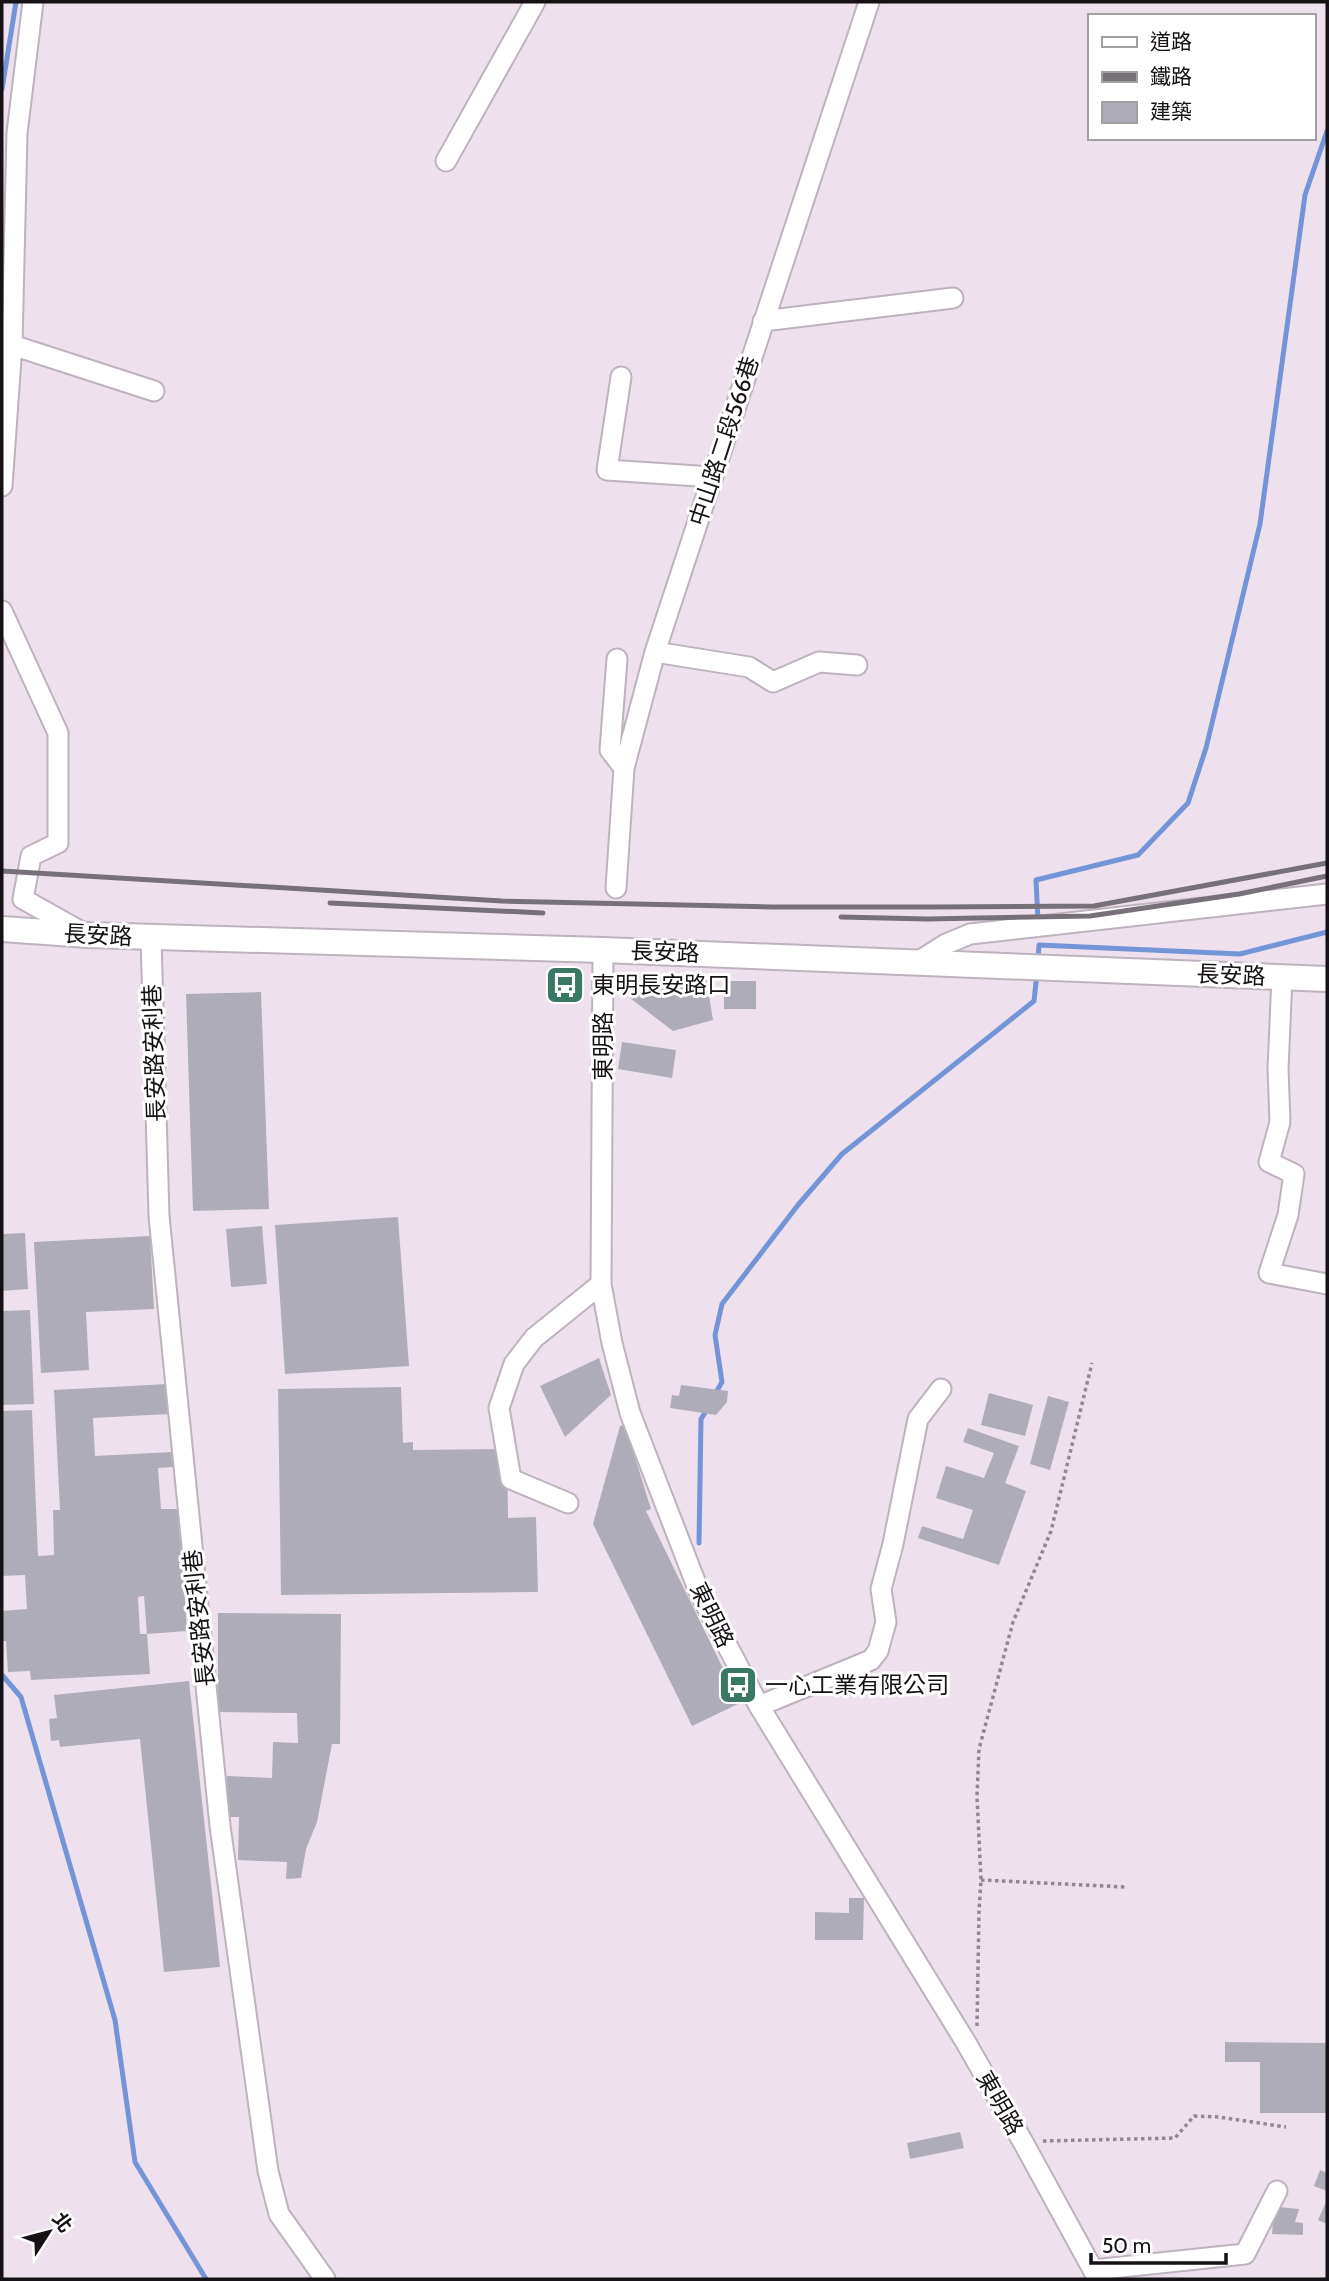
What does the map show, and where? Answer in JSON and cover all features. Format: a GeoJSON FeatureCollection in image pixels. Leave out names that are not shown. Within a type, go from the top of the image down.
{"type":"FeatureCollection","features":[{"type":"Feature","properties":{"kind":"main road","name":"長安路"},"geometry":{"type":"LineString","coordinates":[[2,929],[150,938],[603,950],[1327,979]]}},
{"type":"Feature","properties":{"kind":"street"},"geometry":{"type":"LineString","coordinates":[[2,486],[12,345],[17,133],[33,2]]}},
{"type":"Feature","properties":{"kind":"street"},"geometry":{"type":"LineString","coordinates":[[446,161],[535,2]]}},
{"type":"Feature","properties":{"kind":"street","name":"中山路二段566巷"},"geometry":{"type":"LineString","coordinates":[[616,888],[624,768],[656,652],[869,2]]}},
{"type":"Feature","properties":{"kind":"street"},"geometry":{"type":"LineString","coordinates":[[763,321],[953,298]]}},
{"type":"Feature","properties":{"kind":"street"},"geometry":{"type":"LineString","coordinates":[[12,345],[154,391]]}},
{"type":"Feature","properties":{"kind":"street"},"geometry":{"type":"LineString","coordinates":[[621,377],[607,470],[713,477]]}},
{"type":"Feature","properties":{"kind":"street"},"geometry":{"type":"LineString","coordinates":[[2,611],[58,733],[58,843],[31,856],[23,899],[88,935]]}},
{"type":"Feature","properties":{"kind":"street"},"geometry":{"type":"LineString","coordinates":[[656,652],[749,667],[774,682],[819,662],[857,665]]}},
{"type":"Feature","properties":{"kind":"street"},"geometry":{"type":"LineString","coordinates":[[617,659],[610,750],[624,768]]}},
{"type":"Feature","properties":{"kind":"street"},"geometry":{"type":"LineString","coordinates":[[916,963],[946,944],[970,934],[1327,894]]}},
{"type":"Feature","properties":{"kind":"street","name":"長安路安利巷"},"geometry":{"type":"LineString","coordinates":[[150,938],[159,1216],[220,1826],[268,2171],[279,2214],[325,2279]]}},
{"type":"Feature","properties":{"kind":"street","name":"東明路"},"geometry":{"type":"LineString","coordinates":[[603,950],[601,1284],[612,1343],[630,1413],[700,1594],[759,1706],[965,2041],[1096,2274]]}},
{"type":"Feature","properties":{"kind":"street"},"geometry":{"type":"LineString","coordinates":[[1282,977],[1278,1069],[1280,1122],[1269,1161],[1294,1174],[1289,1215],[1269,1273],[1327,1284]]}},
{"type":"Feature","properties":{"kind":"street"},"geometry":{"type":"LineString","coordinates":[[568,1503],[511,1479],[499,1408],[514,1364],[534,1338],[601,1284]]}},
{"type":"Feature","properties":{"kind":"street"},"geometry":{"type":"LineString","coordinates":[[759,1706],[871,1660],[878,1651],[886,1622],[881,1589],[893,1544],[918,1419],[941,1389]]}},
{"type":"Feature","properties":{"kind":"street"},"geometry":{"type":"LineString","coordinates":[[1096,2274],[1245,2254],[1277,2190]]}},
{"type":"Feature","properties":{"kind":"path"},"geometry":{"type":"LineString","coordinates":[[965,2041],[977,2026],[981,1881],[979,1749],[1013,1622],[1051,1531],[1092,1363]]}},
{"type":"Feature","properties":{"kind":"path"},"geometry":{"type":"LineString","coordinates":[[981,1881],[1125,1887]]}},
{"type":"Feature","properties":{"kind":"path"},"geometry":{"type":"LineString","coordinates":[[1023,2142],[1175,2138],[1194,2116],[1286,2127]]}},
{"type":"Feature","properties":{"kind":"building"},"geometry":{"type":"Polygon","coordinates":[[[630,976],[706,977],[713,1020],[673,1031],[630,998],[630,976]]]}},
{"type":"Feature","properties":{"kind":"building"},"geometry":{"type":"Polygon","coordinates":[[[724,981],[756,981],[756,1009],[724,1009],[724,981]]]}},
{"type":"Feature","properties":{"kind":"building"},"geometry":{"type":"Polygon","coordinates":[[[261,992],[269,1209],[193,1211],[186,994],[261,992]]]}},
{"type":"Feature","properties":{"kind":"building"},"geometry":{"type":"Polygon","coordinates":[[[622,1042],[676,1050],[672,1078],[618,1069],[622,1042]]]}},
{"type":"Feature","properties":{"kind":"building"},"geometry":{"type":"Polygon","coordinates":[[[398,1217],[409,1366],[285,1374],[275,1225],[398,1217]]]}},
{"type":"Feature","properties":{"kind":"building"},"geometry":{"type":"Polygon","coordinates":[[[262,1226],[267,1284],[231,1287],[226,1229],[262,1226]]]}},
{"type":"Feature","properties":{"kind":"building"},"geometry":{"type":"Polygon","coordinates":[[[25,1233],[28,1289],[2,1291],[2,1234],[25,1233]]]}},
{"type":"Feature","properties":{"kind":"building"},"geometry":{"type":"Polygon","coordinates":[[[150,1236],[154,1309],[86,1312],[89,1370],[41,1373],[34,1242],[150,1236]]]}},
{"type":"Feature","properties":{"kind":"building"},"geometry":{"type":"Polygon","coordinates":[[[30,1310],[34,1404],[2,1405],[2,1311],[30,1310]]]}},
{"type":"Feature","properties":{"kind":"building"},"geometry":{"type":"Polygon","coordinates":[[[599,1358],[611,1395],[565,1437],[540,1386],[599,1358]]]}},
{"type":"Feature","properties":{"kind":"building"},"geometry":{"type":"Polygon","coordinates":[[[168,1384],[169,1414],[93,1418],[95,1456],[172,1452],[173,1467],[158,1468],[161,1509],[179,1509],[187,1631],[147,1634],[150,1674],[31,1680],[30,1671],[8,1672],[6,1641],[2,1641],[2,1611],[27,1609],[25,1575],[2,1576],[2,1411],[32,1410],[38,1556],[54,1555],[53,1510],[60,1510],[54,1390],[168,1384]],[[144,1596],[138,1597],[140,1634],[147,1634],[144,1596]]]}},
{"type":"Feature","properties":{"kind":"building"},"geometry":{"type":"Polygon","coordinates":[[[681,1385],[728,1391],[727,1402],[716,1415],[670,1408],[672,1395],[679,1396],[681,1385]]]}},
{"type":"Feature","properties":{"kind":"building"},"geometry":{"type":"Polygon","coordinates":[[[401,1387],[403,1443],[413,1442],[413,1450],[507,1449],[508,1518],[536,1517],[538,1592],[281,1595],[278,1389],[401,1387]]]}},
{"type":"Feature","properties":{"kind":"building"},"geometry":{"type":"Polygon","coordinates":[[[989,1393],[1033,1405],[1025,1436],[981,1425],[989,1393]]]}},
{"type":"Feature","properties":{"kind":"building"},"geometry":{"type":"Polygon","coordinates":[[[1048,1396],[1069,1402],[1050,1470],[1030,1464],[1048,1396]]]}},
{"type":"Feature","properties":{"kind":"building"},"geometry":{"type":"Polygon","coordinates":[[[625,1425],[651,1509],[646,1511],[740,1703],[692,1726],[593,1524],[620,1426],[625,1425]]]}},
{"type":"Feature","properties":{"kind":"building"},"geometry":{"type":"Polygon","coordinates":[[[968,1428],[1019,1446],[1005,1483],[1026,1491],[999,1565],[918,1538],[922,1526],[963,1539],[973,1510],[936,1498],[946,1466],[984,1478],[994,1453],[963,1442],[968,1428]]]}},
{"type":"Feature","properties":{"kind":"building"},"geometry":{"type":"Polygon","coordinates":[[[218,1613],[341,1614],[340,1744],[332,1744],[317,1822],[306,1849],[301,1878],[286,1879],[287,1862],[238,1860],[239,1817],[226,1817],[227,1776],[272,1778],[273,1742],[298,1743],[297,1713],[218,1712],[218,1613]]]}},
{"type":"Feature","properties":{"kind":"building"},"geometry":{"type":"Polygon","coordinates":[[[189,1681],[220,1967],[164,1972],[140,1739],[60,1747],[59,1740],[51,1741],[49,1719],[57,1718],[54,1695],[189,1681]]]}},
{"type":"Feature","properties":{"kind":"building"},"geometry":{"type":"Polygon","coordinates":[[[849,1898],[864,1898],[863,1940],[815,1940],[815,1912],[849,1913],[849,1898]]]}},
{"type":"Feature","properties":{"kind":"building"},"geometry":{"type":"Polygon","coordinates":[[[1225,2042],[1327,2043],[1327,2113],[1260,2113],[1260,2062],[1225,2062],[1225,2042]]]}},
{"type":"Feature","properties":{"kind":"building"},"geometry":{"type":"Polygon","coordinates":[[[960,2132],[964,2148],[910,2159],[907,2143],[960,2132]]]}},
{"type":"Feature","properties":{"kind":"building"},"geometry":{"type":"Polygon","coordinates":[[[1320,2170],[1327,2173],[1327,2191],[1314,2186],[1320,2170]]]}},
{"type":"Feature","properties":{"kind":"building"},"geometry":{"type":"Polygon","coordinates":[[[1327,2200],[1327,2224],[1318,2220],[1327,2200]]]}},
{"type":"Feature","properties":{"kind":"building"},"geometry":{"type":"Polygon","coordinates":[[[1279,2207],[1299,2209],[1295,2222],[1303,2223],[1303,2235],[1272,2234],[1273,2221],[1279,2207]]]}},
{"type":"Feature","properties":{"kind":"waterway"},"geometry":{"type":"LineString","coordinates":[[2,89],[16,2]]}},
{"type":"Feature","properties":{"kind":"waterway"},"geometry":{"type":"LineString","coordinates":[[1038,921],[1036,880],[1138,855],[1188,803],[1206,748],[1260,524],[1305,195],[1327,131]]}},
{"type":"Feature","properties":{"kind":"waterway"},"geometry":{"type":"LineString","coordinates":[[1038,960],[1039,945],[1240,954],[1327,932]]}},
{"type":"Feature","properties":{"kind":"waterway"},"geometry":{"type":"LineString","coordinates":[[714,1396],[722,1382],[715,1335],[722,1304],[798,1205],[842,1154],[1034,1001],[1037,973]]}},
{"type":"Feature","properties":{"kind":"waterway"},"geometry":{"type":"LineString","coordinates":[[699,1543],[701,1419],[708,1408]]}},
{"type":"Feature","properties":{"kind":"waterway"},"geometry":{"type":"LineString","coordinates":[[2,1675],[21,1697],[115,2020],[135,2162],[206,2279]]}},
{"type":"Feature","properties":{"kind":"railway"},"geometry":{"type":"LineString","coordinates":[[2,871],[502,901],[772,907],[932,907],[1094,906],[1327,863]]}},
{"type":"Feature","properties":{"kind":"railway"},"geometry":{"type":"LineString","coordinates":[[841,917],[927,919],[1090,916],[1239,894],[1327,876]]}},
{"type":"Feature","properties":{"kind":"railway"},"geometry":{"type":"LineString","coordinates":[[330,903],[543,913]]}},
{"type":"Feature","properties":{"kind":"place","name":"東明長安路口"},"geometry":{"type":"Point","coordinates":[565,985]}},
{"type":"Feature","properties":{"kind":"place","name":"一心工業有限公司"},"geometry":{"type":"Point","coordinates":[738,1685]}}]}
